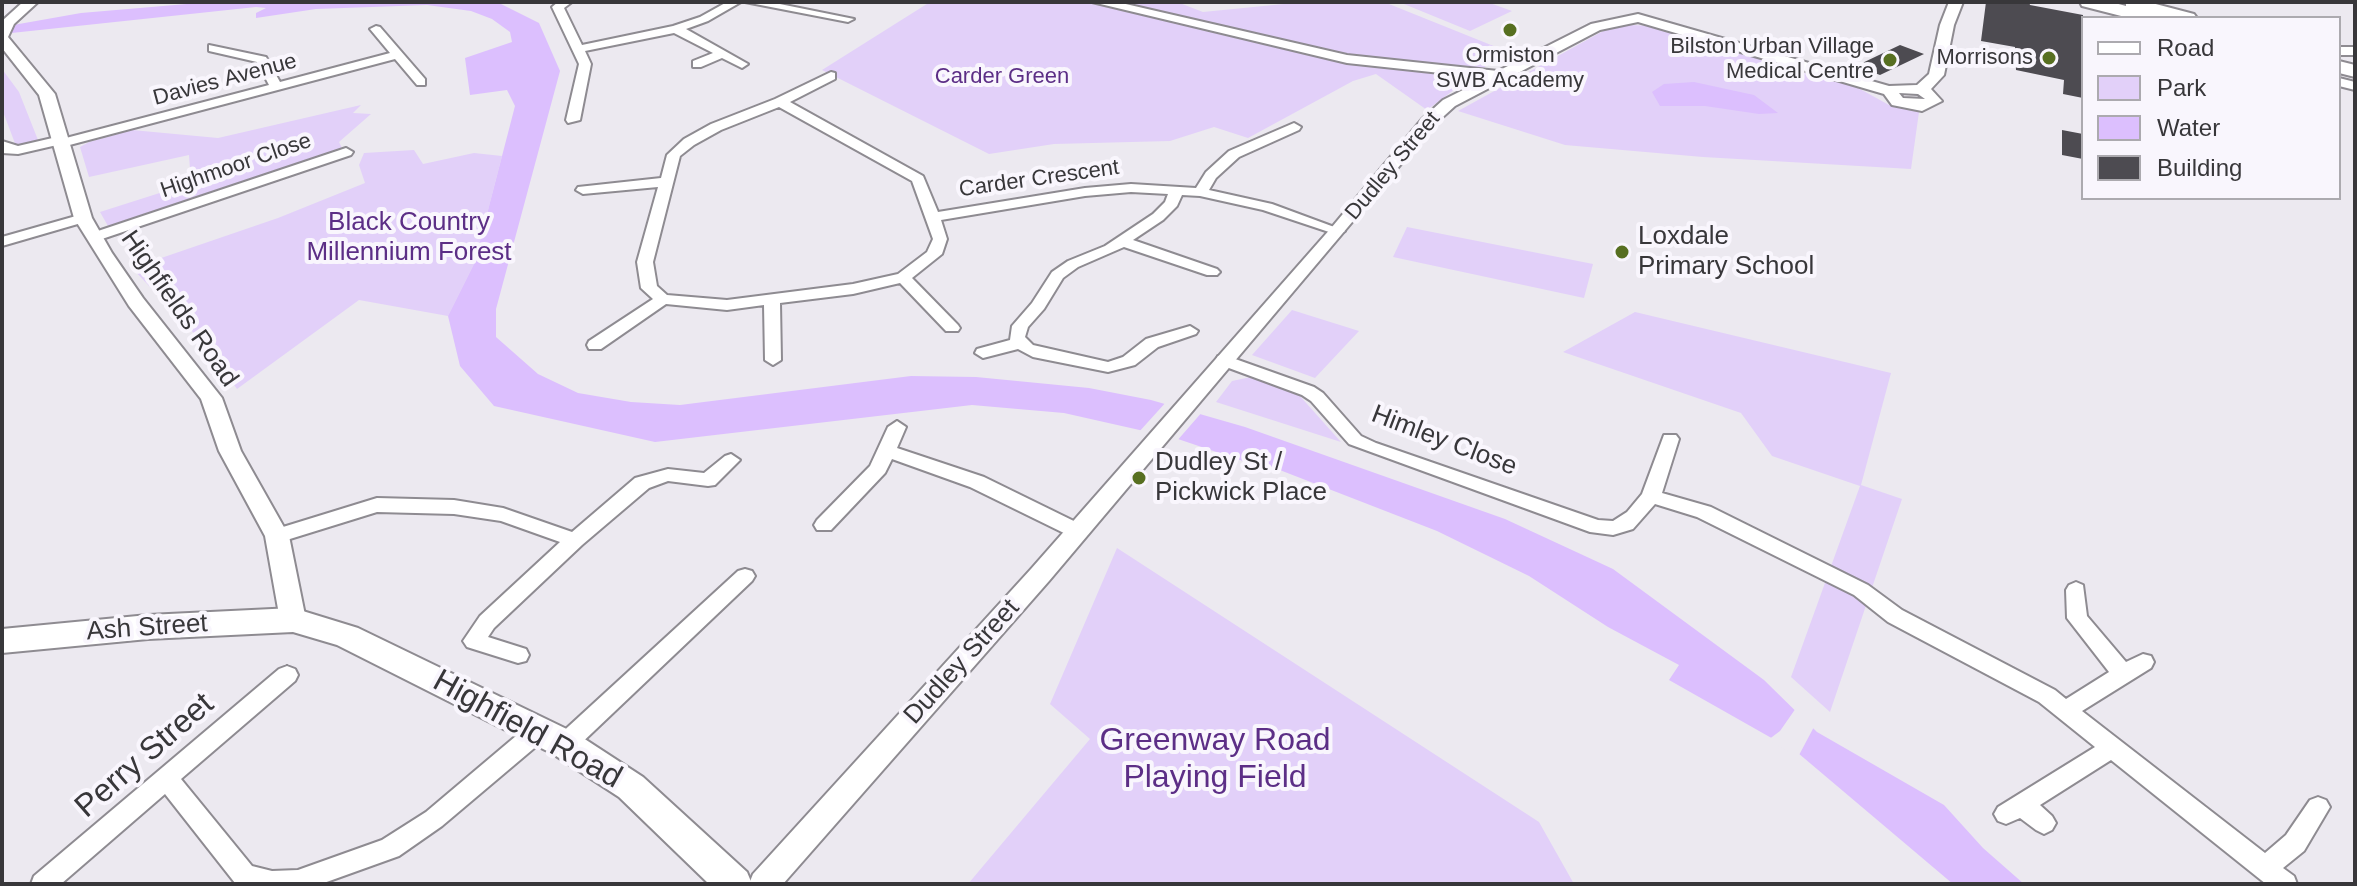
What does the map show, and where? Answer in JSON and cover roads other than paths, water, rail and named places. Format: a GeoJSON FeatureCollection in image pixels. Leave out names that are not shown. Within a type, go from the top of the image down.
{"type":"FeatureCollection","features":[{"type":"Feature","properties":{"kind":"highway"},"geometry":{"type":"LineString","coordinates":[[2089,2],[2144,16]]}},
{"type":"Feature","properties":{"kind":"highway"},"geometry":{"type":"LineString","coordinates":[[2124,2],[2179,16]]}},
{"type":"Feature","properties":{"kind":"main road","name":"Ash Street"},"geometry":{"type":"LineString","coordinates":[[2,641],[148,627],[293,620]]}},
{"type":"Feature","properties":{"kind":"main road","name":"Highfield Road"},"geometry":{"type":"LineString","coordinates":[[293,620],[347,636],[551,738],[631,787],[734,884]]}},
{"type":"Feature","properties":{"kind":"street","name":"Highfields Road"},"geometry":{"type":"LineString","coordinates":[[31,2],[3,34],[47,94],[83,218],[136,302],[211,398],[230,451],[277,536],[293,620]]}},
{"type":"Feature","properties":{"kind":"street"},"geometry":{"type":"LineString","coordinates":[[566,2],[558,7],[585,64],[573,120]]}},
{"type":"Feature","properties":{"kind":"street"},"geometry":{"type":"LineString","coordinates":[[579,49],[676,29],[704,19],[735,2]]}},
{"type":"Feature","properties":{"kind":"street"},"geometry":{"type":"LineString","coordinates":[[751,2],[848,19]]}},
{"type":"Feature","properties":{"kind":"street"},"geometry":{"type":"LineString","coordinates":[[1099,2],[1347,59],[1404,67],[1484,72],[1501,77]]}},
{"type":"Feature","properties":{"kind":"street"},"geometry":{"type":"LineString","coordinates":[[1942,2],[1947,25]]}},
{"type":"Feature","properties":{"kind":"street"},"geometry":{"type":"LineString","coordinates":[[1947,25],[1956,2]]}},
{"type":"Feature","properties":{"kind":"street"},"geometry":{"type":"LineString","coordinates":[[819,27],[832,16]]}},
{"type":"Feature","properties":{"kind":"street","name":"Dudley Street"},"geometry":{"type":"LineString","coordinates":[[764,884],[1077,531],[1441,108],[1596,27],[1638,18],[1889,91],[1892,98],[1906,104],[1932,104],[1933,98],[1921,90],[1936,75],[1947,25]]}},
{"type":"Feature","properties":{"kind":"street"},"geometry":{"type":"LineString","coordinates":[[376,29],[421,82]]}},
{"type":"Feature","properties":{"kind":"street"},"geometry":{"type":"LineString","coordinates":[[676,29],[742,64]]}},
{"type":"Feature","properties":{"kind":"street"},"geometry":{"type":"LineString","coordinates":[[216,55],[235,52],[262,60],[276,87]]}},
{"type":"Feature","properties":{"kind":"street"},"geometry":{"type":"LineString","coordinates":[[697,64],[722,54]]}},
{"type":"Feature","properties":{"kind":"street","name":"Davies Avenue"},"geometry":{"type":"LineString","coordinates":[[2,145],[7,150],[18,150],[62,142],[397,55]]}},
{"type":"Feature","properties":{"kind":"street"},"geometry":{"type":"LineString","coordinates":[[595,345],[663,299],[649,288],[645,262],[674,155],[689,142],[716,127],[780,102],[831,76]]}},
{"type":"Feature","properties":{"kind":"street","name":"Carder Crescent"},"geometry":{"type":"LineString","coordinates":[[663,299],[727,305],[853,289],[903,278],[934,254],[940,239],[918,179],[780,102]]}},
{"type":"Feature","properties":{"kind":"street"},"geometry":{"type":"LineString","coordinates":[[1200,192],[1211,175],[1234,154],[1288,130],[1302,143]]}},
{"type":"Feature","properties":{"kind":"street","name":"Highmoor Close"},"geometry":{"type":"LineString","coordinates":[[94,237],[346,152]]}},
{"type":"Feature","properties":{"kind":"street"},"geometry":{"type":"LineString","coordinates":[[583,190],[667,182]]}},
{"type":"Feature","properties":{"kind":"street","name":"Carder Crescent"},"geometry":{"type":"LineString","coordinates":[[933,217],[1085,192],[1131,188],[1200,192],[1267,207],[1338,231]]}},
{"type":"Feature","properties":{"kind":"street"},"geometry":{"type":"LineString","coordinates":[[1019,343],[1017,333],[1020,326],[1065,267],[1100,255],[1165,212],[1176,190]]}},
{"type":"Feature","properties":{"kind":"street"},"geometry":{"type":"LineString","coordinates":[[2,242],[83,218]]}},
{"type":"Feature","properties":{"kind":"street"},"geometry":{"type":"LineString","coordinates":[[1122,241],[1212,272]]}},
{"type":"Feature","properties":{"kind":"street"},"geometry":{"type":"LineString","coordinates":[[903,278],[952,328]]}},
{"type":"Feature","properties":{"kind":"street"},"geometry":{"type":"LineString","coordinates":[[772,300],[773,360]]}},
{"type":"Feature","properties":{"kind":"street"},"geometry":{"type":"LineString","coordinates":[[983,353],[1019,343],[1039,353],[1108,367],[1129,361],[1152,343],[1190,331]]}},
{"type":"Feature","properties":{"kind":"street","name":"Himley Close"},"geometry":{"type":"LineString","coordinates":[[1224,360],[1308,391],[1355,440],[1370,447],[1597,527],[1613,528],[1626,524],[1651,496],[1670,439]]}},
{"type":"Feature","properties":{"kind":"street"},"geometry":{"type":"LineString","coordinates":[[824,525],[878,469],[897,427]]}},
{"type":"Feature","properties":{"kind":"street"},"geometry":{"type":"LineString","coordinates":[[887,451],[977,482],[1077,531]]}},
{"type":"Feature","properties":{"kind":"street"},"geometry":{"type":"LineString","coordinates":[[518,655],[474,641],[487,622],[575,540],[642,483],[668,475],[708,480],[731,460]]}},
{"type":"Feature","properties":{"kind":"street"},"geometry":{"type":"LineString","coordinates":[[1651,496],[1704,512],[1861,590],[1895,616],[2047,696],[2285,884]]}},
{"type":"Feature","properties":{"kind":"street"},"geometry":{"type":"LineString","coordinates":[[277,536],[377,505],[454,507],[503,515],[575,540]]}},
{"type":"Feature","properties":{"kind":"street"},"geometry":{"type":"LineString","coordinates":[[168,780],[244,875],[272,882],[298,881],[390,848],[434,819],[551,738],[745,576]]}},
{"type":"Feature","properties":{"kind":"street"},"geometry":{"type":"LineString","coordinates":[[2076,590],[2077,618],[2123,674]]}},
{"type":"Feature","properties":{"kind":"street"},"geometry":{"type":"LineString","coordinates":[[2066,710],[2143,662]]}},
{"type":"Feature","properties":{"kind":"street","name":"Perry Street"},"geometry":{"type":"LineString","coordinates":[[43,884],[287,675]]}},
{"type":"Feature","properties":{"kind":"street"},"geometry":{"type":"LineString","coordinates":[[2044,823],[2014,809],[2113,747]]}},
{"type":"Feature","properties":{"kind":"street"},"geometry":{"type":"LineString","coordinates":[[2265,868],[2295,843],[2318,807]]}},
{"type":"Feature","properties":{"kind":"water"},"geometry":{"type":"Polygon","coordinates":[[[210,2],[497,2],[539,23],[560,71],[496,309],[496,337],[538,374],[578,393],[631,402],[680,405],[911,376],[976,377],[1089,388],[1151,400],[1245,427],[1505,519],[1613,569],[1764,680],[1817,732],[1944,805],[1983,848],[2024,884],[1953,884],[1798,753],[1669,680],[1679,665],[1608,627],[1529,576],[1437,531],[1272,467],[1249,463],[1175,438],[1064,413],[972,405],[655,442],[494,406],[460,366],[448,316],[474,264],[515,106],[507,90],[470,95],[465,58],[512,42],[510,32],[492,19],[471,11],[427,5],[316,9],[256,18],[256,13],[266,8],[256,7],[2,34],[2,27],[81,13],[210,2]]]}},
{"type":"Feature","properties":{"kind":"water"},"geometry":{"type":"Polygon","coordinates":[[[1694,82],[1754,95],[1778,113],[1759,114],[1705,106],[1660,106],[1652,92],[1664,84],[1694,82]]]}},
{"type":"Feature","properties":{"kind":"place","name":"Ormiston SWB Academy"},"geometry":{"type":"Point","coordinates":[1510,30]}},
{"type":"Feature","properties":{"kind":"place","name":"Morrisons"},"geometry":{"type":"Point","coordinates":[2049,58]}},
{"type":"Feature","properties":{"kind":"place","name":"Bilston Urban Village Medical Centre"},"geometry":{"type":"Point","coordinates":[1890,60]}},
{"type":"Feature","properties":{"kind":"place","name":"Loxdale Primary School"},"geometry":{"type":"Point","coordinates":[1622,252]}},
{"type":"Feature","properties":{"kind":"place","name":"Dudley St / Pickwick Place"},"geometry":{"type":"Point","coordinates":[1139,478]}},
{"type":"Feature","properties":{"kind":"park label","name":"Carder Green"},"geometry":{"type":"Point","coordinates":[1002,77]}},
{"type":"Feature","properties":{"kind":"park label","name":"Black Country Millennium Forest"},"geometry":{"type":"Point","coordinates":[409,238]}},
{"type":"Feature","properties":{"kind":"park label","name":"Greenway Road Playing Field"},"geometry":{"type":"Point","coordinates":[1215,760]}}]}
